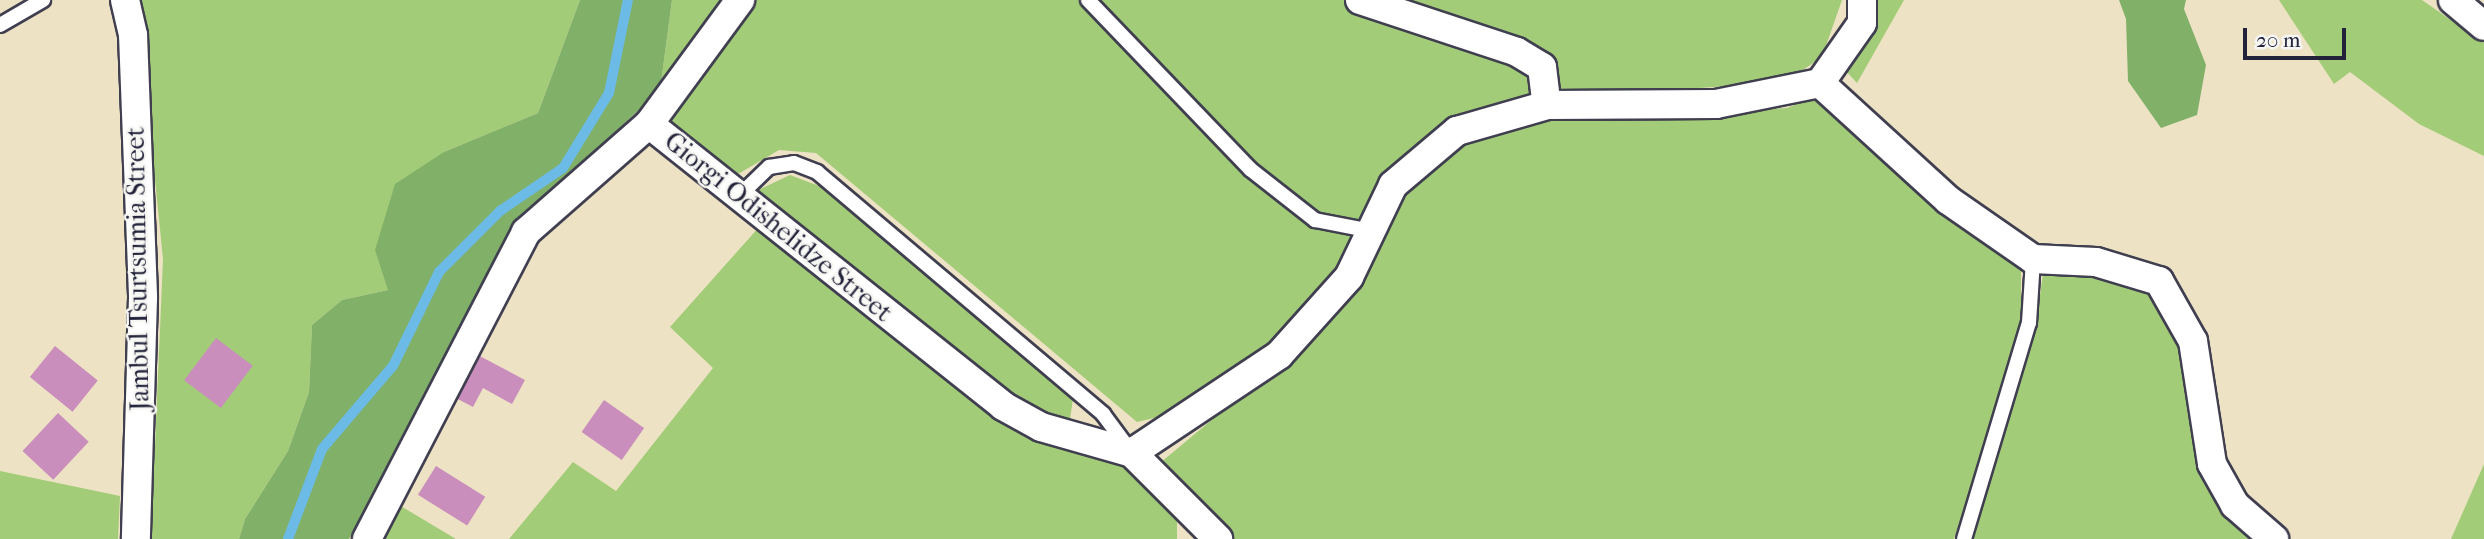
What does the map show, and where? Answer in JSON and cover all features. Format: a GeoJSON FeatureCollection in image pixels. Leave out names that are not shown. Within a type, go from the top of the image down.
{"type":"FeatureCollection","features":[{"type":"Feature","properties":{"kind":"street","name":"Jambul Tsurtsumia Street"},"geometry":{"type":"LineString","coordinates":[[125,0],[132,35],[143,298],[136,539]]}},
{"type":"Feature","properties":{"kind":"street"},"geometry":{"type":"LineString","coordinates":[[649,124],[740,0]]}},
{"type":"Feature","properties":{"kind":"street"},"geometry":{"type":"LineString","coordinates":[[1360,0],[1517,52],[1542,67],[1547,105]]}},
{"type":"Feature","properties":{"kind":"street"},"geometry":{"type":"LineString","coordinates":[[1132,453],[1279,355],[1349,277],[1394,185],[1457,131],[1547,105],[1716,104],[1820,83],[1862,23],[1862,0]]}},
{"type":"Feature","properties":{"kind":"street"},"geometry":{"type":"LineString","coordinates":[[2453,0],[2484,26]]}},
{"type":"Feature","properties":{"kind":"street"},"geometry":{"type":"LineString","coordinates":[[1820,83],[1948,201],[2033,259],[2096,262],[2160,281],[2193,341],[2212,464],[2235,505],[2274,539]]}},
{"type":"Feature","properties":{"kind":"street","name":"Giorgi Odishelidze Street"},"geometry":{"type":"LineString","coordinates":[[367,539],[526,232],[649,124],[1003,405],[1041,428],[1132,453],[1207,535]]}},
{"type":"Feature","properties":{"kind":"lane"},"geometry":{"type":"LineString","coordinates":[[0,25],[43,0]]}},
{"type":"Feature","properties":{"kind":"lane"},"geometry":{"type":"LineString","coordinates":[[1088,0],[1250,169],[1315,220],[1371,230]]}},
{"type":"Feature","properties":{"kind":"lane"},"geometry":{"type":"LineString","coordinates":[[739,196],[769,167],[794,163],[817,172],[1103,414],[1132,453]]}},
{"type":"Feature","properties":{"kind":"lane"},"geometry":{"type":"LineString","coordinates":[[1964,539],[2029,323],[2033,259]]}},
{"type":"Feature","properties":{"kind":"green space"},"geometry":{"type":"Polygon","coordinates":[[[137,0],[580,0],[538,113],[444,152],[388,290],[342,300],[312,325],[309,392],[288,451],[245,519],[239,539],[151,539],[163,259],[137,0]]]}},
{"type":"Feature","properties":{"kind":"green space"},"geometry":{"type":"Polygon","coordinates":[[[580,0],[672,0],[660,90],[508,233],[349,539],[239,539],[245,519],[288,451],[309,392],[312,325],[342,300],[388,290],[375,250],[395,184],[444,152],[538,113],[580,0]]]}},
{"type":"Feature","properties":{"kind":"green space"},"geometry":{"type":"Polygon","coordinates":[[[672,0],[1842,0],[1822,57],[1785,82],[1573,97],[1439,129],[1344,268],[1273,348],[1175,413],[1137,422],[816,153],[779,150],[733,177],[637,108],[660,90],[672,0]]]}},
{"type":"Feature","properties":{"kind":"green space"},"geometry":{"type":"Polygon","coordinates":[[[1875,0],[1904,0],[1857,83],[1845,70],[1875,0]]]}},
{"type":"Feature","properties":{"kind":"green space"},"geometry":{"type":"Polygon","coordinates":[[[2119,0],[2186,0],[2184,9],[2206,65],[2197,115],[2161,128],[2128,81],[2126,19],[2119,0]]]}},
{"type":"Feature","properties":{"kind":"green space"},"geometry":{"type":"Polygon","coordinates":[[[2279,0],[2422,0],[2484,43],[2484,156],[2419,124],[2350,72],[2334,84],[2279,0]]]}},
{"type":"Feature","properties":{"kind":"green space"},"geometry":{"type":"Polygon","coordinates":[[[1807,100],[1823,101],[2021,262],[2021,328],[1954,539],[1231,539],[1160,463],[1285,359],[1400,190],[1464,138],[1546,114],[1717,112],[1787,108],[1807,100]]]}},
{"type":"Feature","properties":{"kind":"green space"},"geometry":{"type":"Polygon","coordinates":[[[790,175],[827,189],[1073,399],[1070,419],[1026,409],[756,191],[790,175]]]}},
{"type":"Feature","properties":{"kind":"green space"},"geometry":{"type":"Polygon","coordinates":[[[760,226],[998,413],[1111,456],[1152,486],[1177,509],[1177,539],[509,539],[573,462],[616,491],[713,368],[670,327],[760,226]]]}},
{"type":"Feature","properties":{"kind":"green space"},"geometry":{"type":"Polygon","coordinates":[[[2058,266],[2147,284],[2181,346],[2256,539],[1968,539],[2036,324],[2043,274],[2058,266]]]}},
{"type":"Feature","properties":{"kind":"green space"},"geometry":{"type":"Polygon","coordinates":[[[2484,464],[2484,539],[2451,539],[2484,464]]]}},
{"type":"Feature","properties":{"kind":"green space"},"geometry":{"type":"Polygon","coordinates":[[[0,471],[120,496],[118,539],[0,539],[0,471]]]}},
{"type":"Feature","properties":{"kind":"green space"},"geometry":{"type":"Polygon","coordinates":[[[399,505],[456,539],[382,539],[399,505]]]}},
{"type":"Feature","properties":{"kind":"building"},"geometry":{"type":"Polygon","coordinates":[[[216,338],[253,366],[221,408],[184,380],[216,338]]]}},
{"type":"Feature","properties":{"kind":"building"},"geometry":{"type":"Polygon","coordinates":[[[55,346],[98,381],[73,412],[30,377],[55,346]]]}},
{"type":"Feature","properties":{"kind":"building"},"geometry":{"type":"Polygon","coordinates":[[[476,354],[525,380],[512,404],[483,388],[473,407],[452,396],[476,354]]]}},
{"type":"Feature","properties":{"kind":"building"},"geometry":{"type":"Polygon","coordinates":[[[604,400],[644,428],[622,460],[582,432],[604,400]]]}},
{"type":"Feature","properties":{"kind":"building"},"geometry":{"type":"Polygon","coordinates":[[[58,413],[89,442],[53,480],[23,451],[58,413]]]}},
{"type":"Feature","properties":{"kind":"building"},"geometry":{"type":"Polygon","coordinates":[[[436,466],[485,497],[467,526],[418,495],[436,466]]]}},
{"type":"Feature","properties":{"kind":"waterway"},"geometry":{"type":"LineString","coordinates":[[288,539],[322,449],[393,366],[439,272],[500,211],[563,168],[609,93],[628,0]]}}]}
